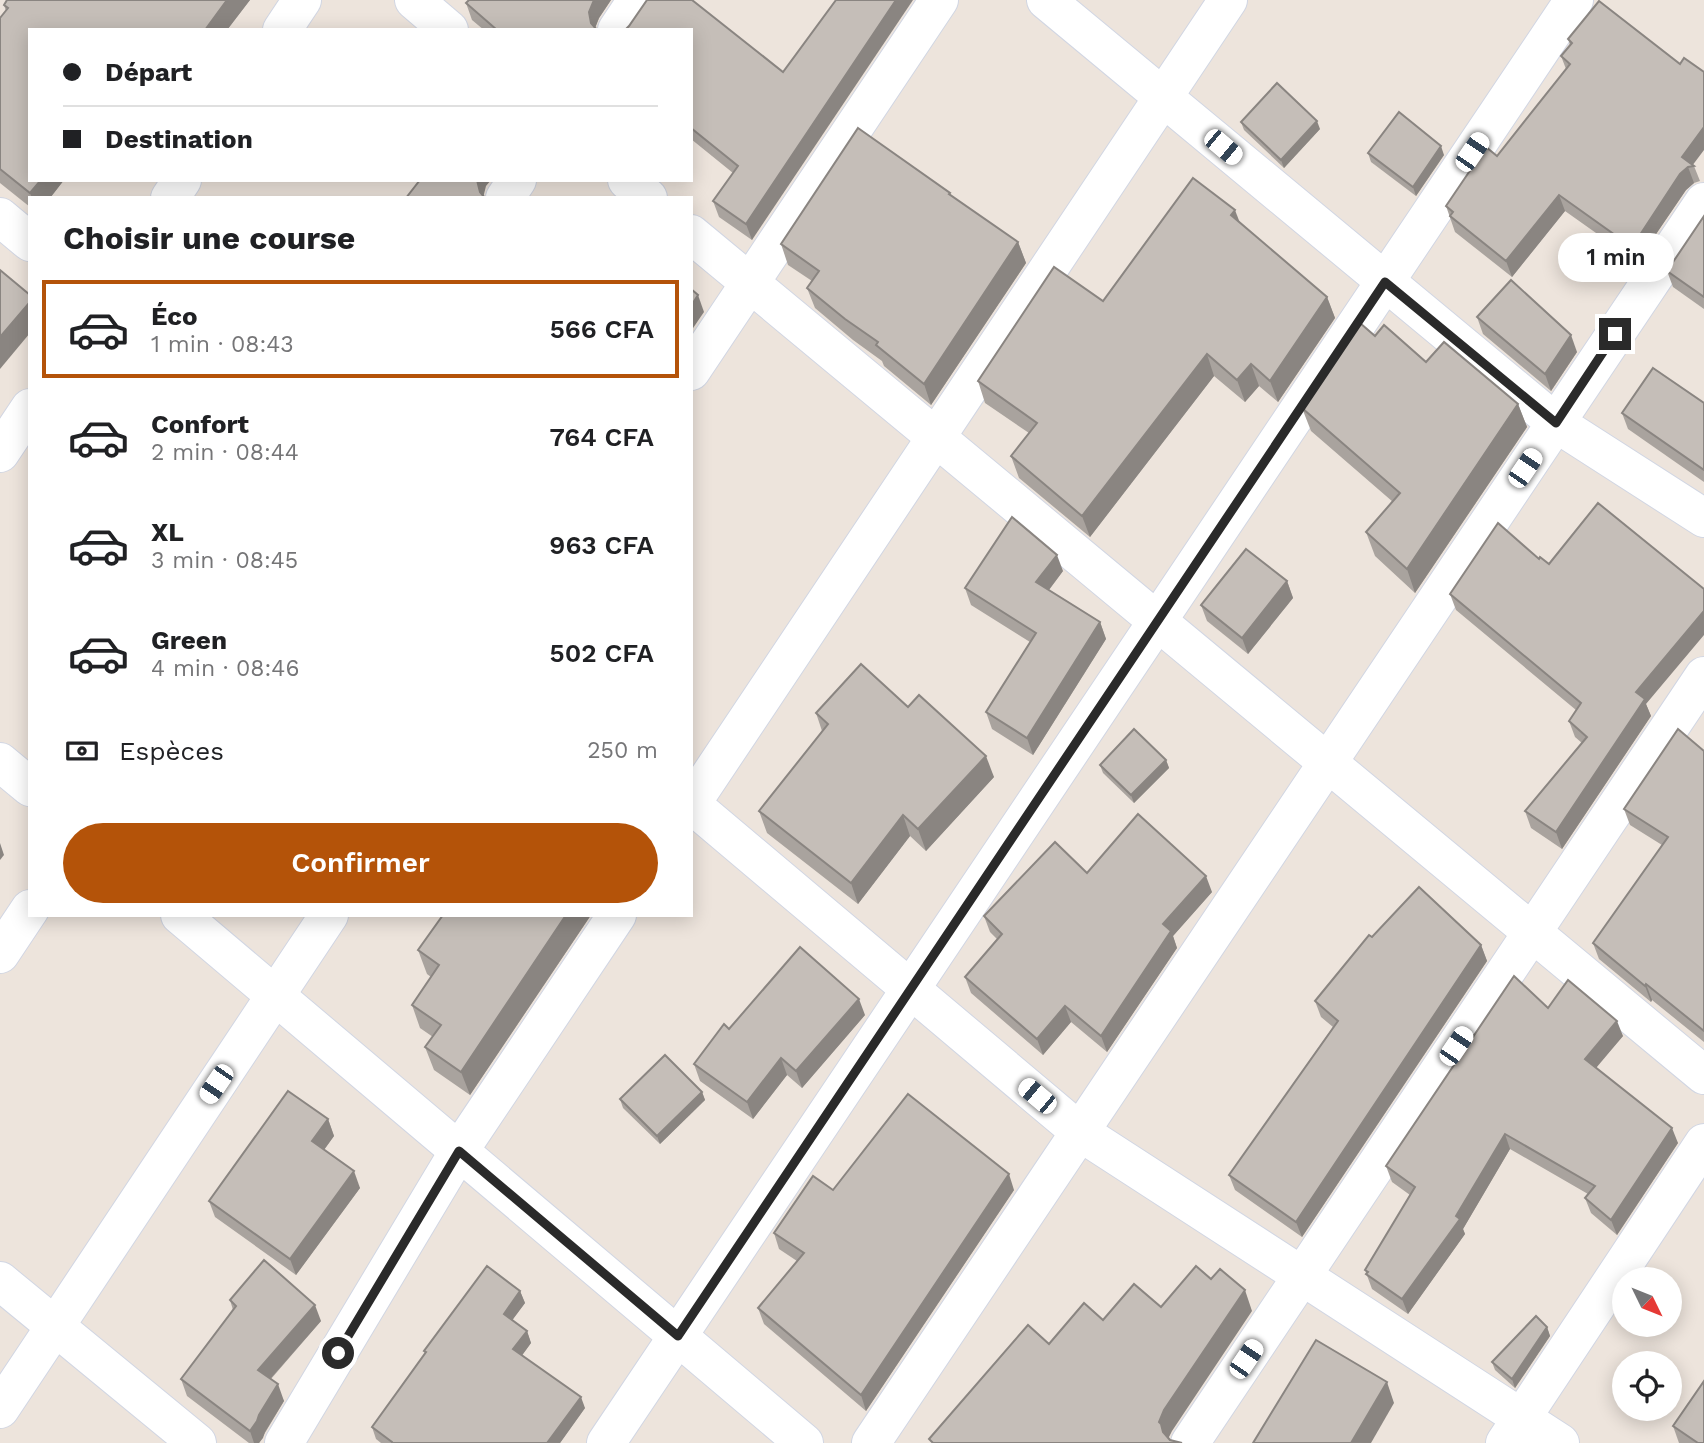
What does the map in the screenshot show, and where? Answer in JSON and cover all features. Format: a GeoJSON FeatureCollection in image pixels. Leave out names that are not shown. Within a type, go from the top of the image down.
{"type":"FeatureCollection","features":[{"type":"Feature","properties":{"kind":"street"},"geometry":{"type":"LineString","coordinates":[[283,28],[302,0]]}},
{"type":"Feature","properties":{"kind":"street"},"geometry":{"type":"LineString","coordinates":[[414,0],[447,28]]}},
{"type":"Feature","properties":{"kind":"street"},"geometry":{"type":"LineString","coordinates":[[618,28],[637,0]]}},
{"type":"Feature","properties":{"kind":"street"},"geometry":{"type":"LineString","coordinates":[[693,368],[939,0]]}},
{"type":"Feature","properties":{"kind":"street"},"geometry":{"type":"LineString","coordinates":[[1046,0],[1556,423],[1704,518]]}},
{"type":"Feature","properties":{"kind":"street"},"geometry":{"type":"LineString","coordinates":[[693,801],[1227,0]]}},
{"type":"Feature","properties":{"kind":"street"},"geometry":{"type":"LineString","coordinates":[[606,1443],[1574,0]]}},
{"type":"Feature","properties":{"kind":"street"},"geometry":{"type":"LineString","coordinates":[[629,182],[646,196]]}},
{"type":"Feature","properties":{"kind":"street"},"geometry":{"type":"LineString","coordinates":[[871,1443],[1704,202]]}},
{"type":"Feature","properties":{"kind":"street"},"geometry":{"type":"LineString","coordinates":[[0,218],[28,240]]}},
{"type":"Feature","properties":{"kind":"street"},"geometry":{"type":"LineString","coordinates":[[693,236],[1704,1075]]}},
{"type":"Feature","properties":{"kind":"street"},"geometry":{"type":"LineString","coordinates":[[0,453],[28,411]]}},
{"type":"Feature","properties":{"kind":"street"},"geometry":{"type":"LineString","coordinates":[[1190,1443],[1704,676]]}},
{"type":"Feature","properties":{"kind":"street"},"geometry":{"type":"LineString","coordinates":[[0,762],[28,785]]}},
{"type":"Feature","properties":{"kind":"street"},"geometry":{"type":"LineString","coordinates":[[693,806],[1080,1132],[1303,1276],[1513,1430],[1560,1443]]}},
{"type":"Feature","properties":{"kind":"street"},"geometry":{"type":"LineString","coordinates":[[0,954],[28,912]]}},
{"type":"Feature","properties":{"kind":"street"},"geometry":{"type":"LineString","coordinates":[[182,917],[804,1443]]}},
{"type":"Feature","properties":{"kind":"street"},"geometry":{"type":"LineString","coordinates":[[0,1409],[328,917]]}},
{"type":"Feature","properties":{"kind":"street"},"geometry":{"type":"LineString","coordinates":[[284,1443],[459,1151],[616,917]]}},
{"type":"Feature","properties":{"kind":"street"},"geometry":{"type":"LineString","coordinates":[[1513,1430],[1704,1143]]}},
{"type":"Feature","properties":{"kind":"street"},"geometry":{"type":"LineString","coordinates":[[0,1281],[197,1443]]}},
{"type":"Feature","properties":{"kind":"building"},"geometry":{"type":"Polygon","coordinates":[[[7,0],[227,0],[206,28],[28,28],[28,182],[39,182],[30,193],[0,169],[0,18],[8,8],[4,5],[7,0]]]}},
{"type":"Feature","properties":{"kind":"building"},"geometry":{"type":"Polygon","coordinates":[[[469,0],[594,0],[589,12],[591,23],[595,28],[495,28],[466,3],[469,0]]]}},
{"type":"Feature","properties":{"kind":"building"},"geometry":{"type":"Polygon","coordinates":[[[647,0],[692,0],[783,72],[836,0],[896,0],[746,224],[713,201],[738,166],[693,130],[693,28],[627,28],[647,0]]]}},
{"type":"Feature","properties":{"kind":"building"},"geometry":{"type":"Polygon","coordinates":[[[1599,1],[1680,64],[1684,58],[1704,72],[1704,127],[1682,157],[1694,166],[1688,167],[1680,174],[1632,247],[1559,195],[1506,261],[1450,216],[1453,212],[1446,206],[1486,147],[1497,156],[1570,64],[1561,56],[1572,43],[1568,39],[1599,1]]]}},
{"type":"Feature","properties":{"kind":"building"},"geometry":{"type":"Polygon","coordinates":[[[1277,83],[1317,121],[1281,160],[1241,122],[1277,83]]]}},
{"type":"Feature","properties":{"kind":"building"},"geometry":{"type":"Polygon","coordinates":[[[1399,112],[1441,146],[1413,187],[1368,153],[1399,112]]]}},
{"type":"Feature","properties":{"kind":"building"},"geometry":{"type":"Polygon","coordinates":[[[858,128],[1018,242],[924,384],[876,345],[878,342],[807,288],[819,271],[781,244],[858,128]]]}},
{"type":"Feature","properties":{"kind":"building"},"geometry":{"type":"Polygon","coordinates":[[[1193,178],[1235,210],[1231,215],[1327,297],[1270,381],[1251,364],[1237,380],[1207,354],[1082,516],[1011,456],[1037,423],[978,381],[1054,267],[1103,301],[1193,178]]]}},
{"type":"Feature","properties":{"kind":"building"},"geometry":{"type":"Polygon","coordinates":[[[418,182],[478,182],[483,196],[408,196],[418,182]]]}},
{"type":"Feature","properties":{"kind":"building"},"geometry":{"type":"Polygon","coordinates":[[[1704,216],[1704,297],[1667,271],[1704,216]]]}},
{"type":"Feature","properties":{"kind":"building"},"geometry":{"type":"Polygon","coordinates":[[[0,270],[28,293],[28,304],[0,337],[0,270]]]}},
{"type":"Feature","properties":{"kind":"building"},"geometry":{"type":"Polygon","coordinates":[[[1511,280],[1571,335],[1545,374],[1477,317],[1511,280]]]}},
{"type":"Feature","properties":{"kind":"building"},"geometry":{"type":"Polygon","coordinates":[[[1360,323],[1375,336],[1384,325],[1426,362],[1444,342],[1518,404],[1407,569],[1366,532],[1400,493],[1302,408],[1360,323]]]}},
{"type":"Feature","properties":{"kind":"building"},"geometry":{"type":"Polygon","coordinates":[[[1653,368],[1704,403],[1704,470],[1622,413],[1653,368]]]}},
{"type":"Feature","properties":{"kind":"building"},"geometry":{"type":"Polygon","coordinates":[[[1598,503],[1704,589],[1704,611],[1636,692],[1645,699],[1556,832],[1525,811],[1587,737],[1569,721],[1581,703],[1450,594],[1498,523],[1539,559],[1540,557],[1549,564],[1598,503]]]}},
{"type":"Feature","properties":{"kind":"building"},"geometry":{"type":"Polygon","coordinates":[[[1012,517],[1057,555],[1036,582],[1100,622],[1027,738],[986,712],[1036,633],[965,588],[1012,517]]]}},
{"type":"Feature","properties":{"kind":"building"},"geometry":{"type":"Polygon","coordinates":[[[1246,549],[1287,581],[1242,638],[1201,605],[1246,549]]]}},
{"type":"Feature","properties":{"kind":"building"},"geometry":{"type":"Polygon","coordinates":[[[861,664],[908,707],[919,695],[986,756],[918,829],[903,815],[851,883],[759,811],[828,724],[816,713],[861,664]]]}},
{"type":"Feature","properties":{"kind":"building"},"geometry":{"type":"Polygon","coordinates":[[[1134,729],[1166,760],[1131,795],[1100,765],[1134,729]]]}},
{"type":"Feature","properties":{"kind":"building"},"geometry":{"type":"Polygon","coordinates":[[[1678,729],[1704,751],[1704,1031],[1593,943],[1668,837],[1624,809],[1678,729]]]}},
{"type":"Feature","properties":{"kind":"building"},"geometry":{"type":"Polygon","coordinates":[[[1138,814],[1206,876],[1163,924],[1171,931],[1101,1036],[1065,1006],[1037,1039],[965,977],[1002,934],[984,916],[1055,842],[1087,873],[1138,814]]]}},
{"type":"Feature","properties":{"kind":"building"},"geometry":{"type":"Polygon","coordinates":[[[1419,887],[1481,945],[1296,1222],[1229,1175],[1338,1021],[1315,1001],[1369,935],[1372,937],[1419,887]]]}},
{"type":"Feature","properties":{"kind":"building"},"geometry":{"type":"Polygon","coordinates":[[[442,917],[565,917],[461,1072],[425,1047],[441,1025],[412,1005],[439,965],[418,950],[442,917]]]}},
{"type":"Feature","properties":{"kind":"building"},"geometry":{"type":"Polygon","coordinates":[[[800,947],[859,999],[796,1071],[781,1058],[747,1102],[694,1064],[724,1024],[729,1029],[800,947]]]}},
{"type":"Feature","properties":{"kind":"building"},"geometry":{"type":"Polygon","coordinates":[[[1514,976],[1548,1008],[1568,980],[1617,1021],[1585,1059],[1672,1128],[1611,1220],[1585,1198],[1595,1186],[1505,1134],[1456,1216],[1460,1219],[1402,1299],[1366,1274],[1368,1272],[1365,1270],[1415,1187],[1386,1166],[1514,976]]]}},
{"type":"Feature","properties":{"kind":"building"},"geometry":{"type":"Polygon","coordinates":[[[665,1055],[702,1092],[657,1136],[620,1099],[665,1055]]]}},
{"type":"Feature","properties":{"kind":"building"},"geometry":{"type":"Polygon","coordinates":[[[288,1091],[328,1119],[312,1141],[354,1171],[290,1259],[209,1201],[288,1091]]]}},
{"type":"Feature","properties":{"kind":"building"},"geometry":{"type":"Polygon","coordinates":[[[908,1094],[1009,1174],[861,1395],[758,1308],[804,1253],[774,1233],[813,1176],[833,1190],[908,1094]]]}},
{"type":"Feature","properties":{"kind":"building"},"geometry":{"type":"Polygon","coordinates":[[[264,1260],[315,1305],[258,1370],[278,1384],[250,1431],[181,1379],[236,1306],[230,1300],[264,1260]]]}},
{"type":"Feature","properties":{"kind":"building"},"geometry":{"type":"Polygon","coordinates":[[[487,1266],[520,1291],[504,1314],[527,1331],[513,1349],[581,1397],[547,1443],[392,1443],[372,1427],[487,1266]]]}},
{"type":"Feature","properties":{"kind":"building"},"geometry":{"type":"Polygon","coordinates":[[[1196,1266],[1211,1279],[1220,1269],[1245,1290],[1164,1410],[1159,1422],[1170,1440],[1182,1443],[933,1443],[929,1439],[1028,1325],[1049,1344],[1084,1303],[1103,1320],[1134,1284],[1161,1307],[1196,1266]]]}},
{"type":"Feature","properties":{"kind":"building"},"geometry":{"type":"Polygon","coordinates":[[[1536,1316],[1547,1327],[1512,1379],[1492,1362],[1536,1316]]]}},
{"type":"Feature","properties":{"kind":"building"},"geometry":{"type":"Polygon","coordinates":[[[1316,1340],[1387,1382],[1351,1443],[1253,1443],[1316,1340]]]}},
{"type":"Feature","properties":{"kind":"building"},"geometry":{"type":"Polygon","coordinates":[[[1704,1381],[1704,1443],[1698,1443],[1673,1426],[1676,1421],[1682,1421],[1682,1413],[1704,1381]]]}},
{"type":"Feature","properties":{"kind":"route"},"geometry":{"type":"LineString","coordinates":[[338,1353],[459,1151],[678,1336],[1385,282],[1556,423],[1615,334]]}}]}
